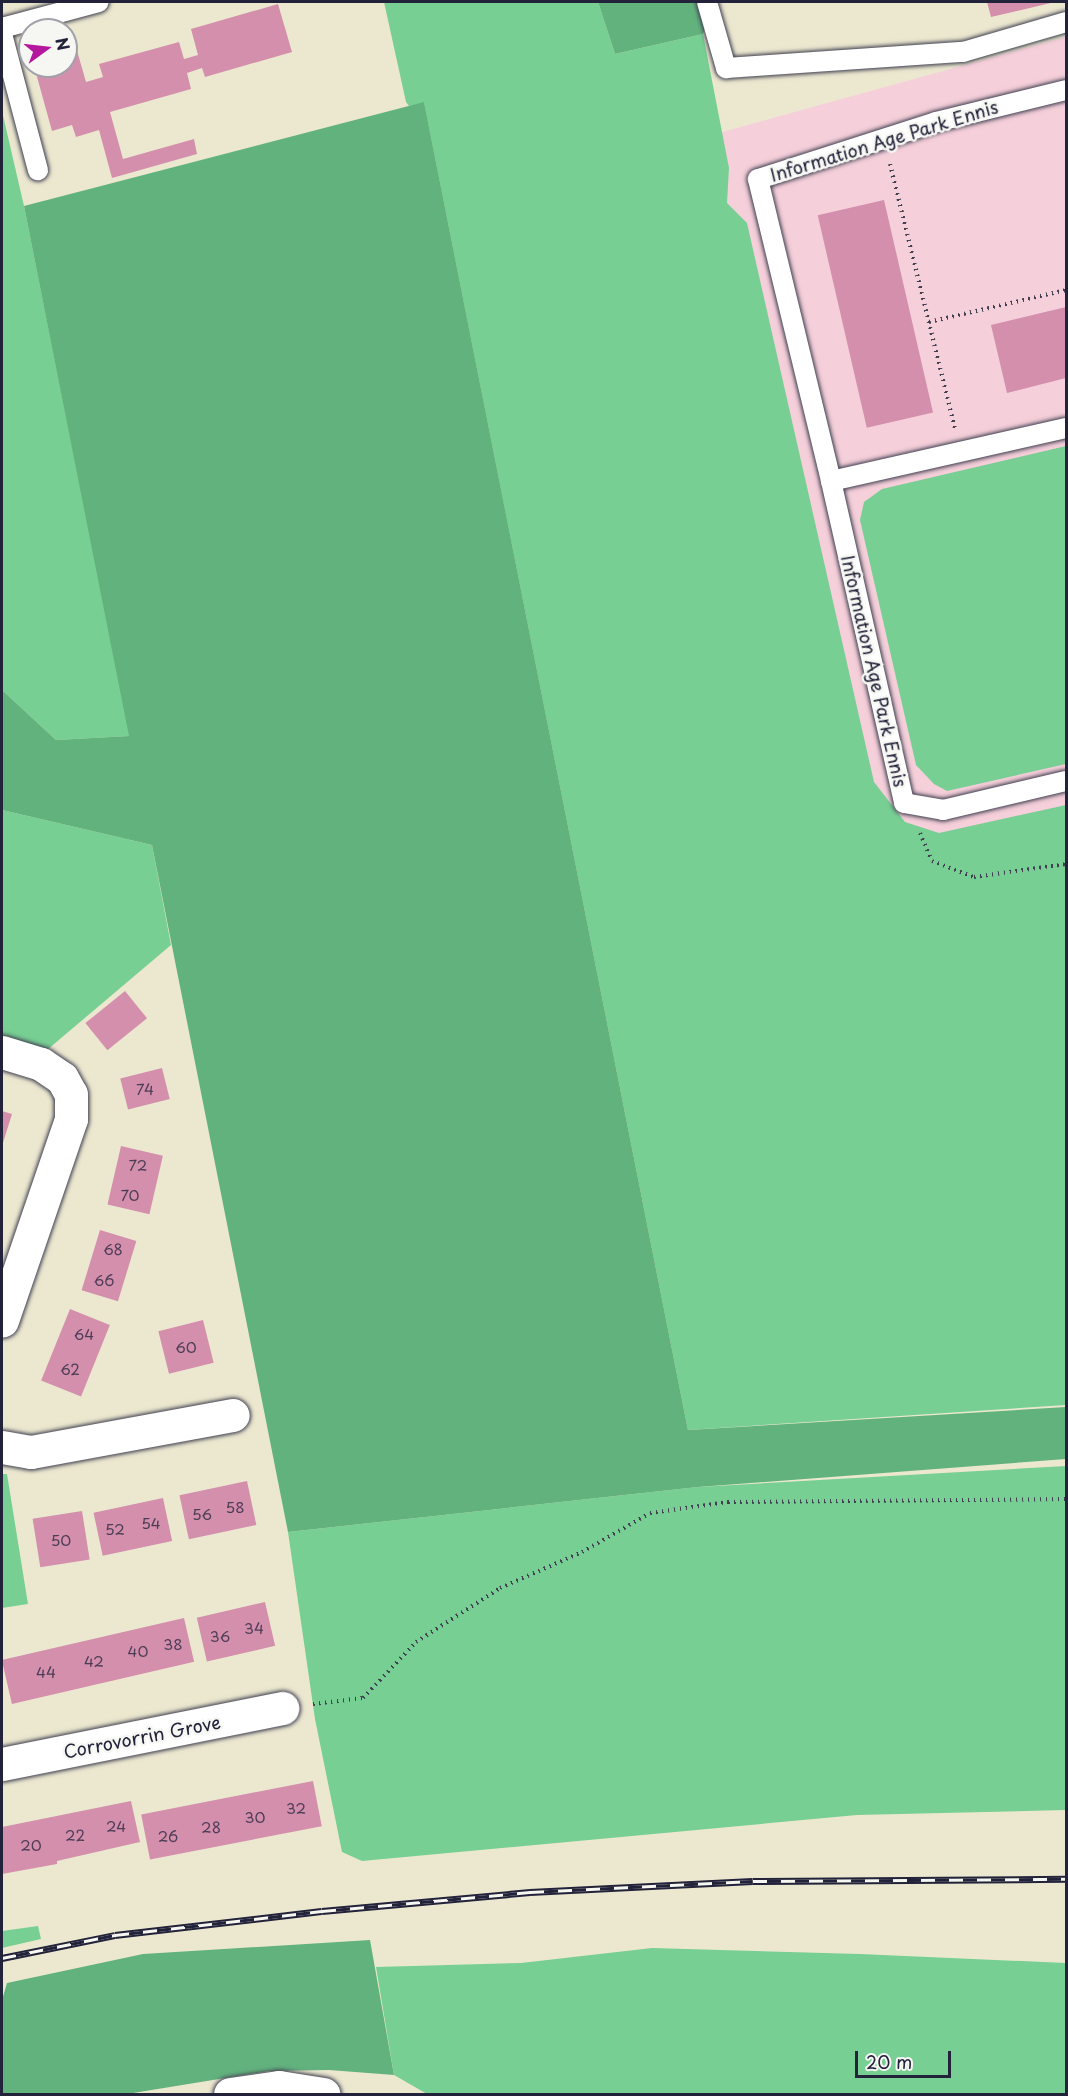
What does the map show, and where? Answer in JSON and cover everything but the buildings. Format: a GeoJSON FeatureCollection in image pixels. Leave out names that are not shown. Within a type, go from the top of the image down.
{"type":"FeatureCollection","features":[{"type":"Feature","properties":{"kind":"street"},"geometry":{"type":"LineString","coordinates":[[2,1052],[41,1064],[62,1078],[71,1094],[70,1119],[2,1320]]}},
{"type":"Feature","properties":{"kind":"street"},"geometry":{"type":"LineString","coordinates":[[2,1447],[31,1452],[233,1415]]}},
{"type":"Feature","properties":{"kind":"street","name":"Corrovorrin Grove"},"geometry":{"type":"LineString","coordinates":[[2,1764],[282,1708]]}},
{"type":"Feature","properties":{"kind":"street"},"geometry":{"type":"LineString","coordinates":[[230,2094],[279,2087],[323,2094]]}},
{"type":"Feature","properties":{"kind":"lane"},"geometry":{"type":"LineString","coordinates":[[2,28],[99,2]]}},
{"type":"Feature","properties":{"kind":"lane"},"geometry":{"type":"LineString","coordinates":[[706,2],[726,68],[963,52],[1066,22]]}},
{"type":"Feature","properties":{"kind":"lane"},"geometry":{"type":"LineString","coordinates":[[2,34],[38,170]]}},
{"type":"Feature","properties":{"kind":"lane","name":"Information Age Park Ennis"},"geometry":{"type":"LineString","coordinates":[[1066,90],[936,122],[758,179],[831,481],[904,803],[943,810],[1066,781]]}},
{"type":"Feature","properties":{"kind":"lane"},"geometry":{"type":"LineString","coordinates":[[831,481],[1066,428]]}},
{"type":"Feature","properties":{"kind":"path"},"geometry":{"type":"LineString","coordinates":[[884,139],[961,452]]}},
{"type":"Feature","properties":{"kind":"path"},"geometry":{"type":"LineString","coordinates":[[929,322],[1066,290]]}},
{"type":"Feature","properties":{"kind":"path"},"geometry":{"type":"LineString","coordinates":[[943,810],[915,822],[932,861],[974,877],[1066,864]]}},
{"type":"Feature","properties":{"kind":"path"},"geometry":{"type":"LineString","coordinates":[[282,1708],[363,1698],[416,1642],[500,1588],[582,1551],[650,1514],[728,1502],[1066,1499]]}},
{"type":"Feature","properties":{"kind":"shaded area"},"geometry":{"type":"Polygon","coordinates":[[[1066,37],[1066,818],[875,871],[701,138],[1066,37]]]}},
{"type":"Feature","properties":{"kind":"green space"},"geometry":{"type":"Polygon","coordinates":[[[384,2],[598,2],[615,54],[703,34],[729,168],[727,203],[747,223],[874,782],[905,822],[939,833],[1066,805],[1066,1405],[688,1430],[424,103],[409,106],[406,102],[384,2]]]}},
{"type":"Feature","properties":{"kind":"green space"},"geometry":{"type":"Polygon","coordinates":[[[598,2],[713,2],[703,34],[615,54],[598,2]]]}},
{"type":"Feature","properties":{"kind":"green space"},"geometry":{"type":"Polygon","coordinates":[[[424,102],[688,1430],[1066,1407],[1066,1459],[698,1487],[288,1532],[152,845],[2,810],[2,690],[56,740],[129,736],[24,206],[424,102]]]}},
{"type":"Feature","properties":{"kind":"green space"},"geometry":{"type":"Polygon","coordinates":[[[2,111],[24,206],[130,736],[56,740],[2,690],[2,111]]]}},
{"type":"Feature","properties":{"kind":"green space"},"geometry":{"type":"Polygon","coordinates":[[[1066,446],[1066,764],[947,791],[934,784],[916,765],[860,520],[864,502],[882,489],[1066,446]]]}},
{"type":"Feature","properties":{"kind":"green space"},"geometry":{"type":"Polygon","coordinates":[[[2,810],[152,845],[171,945],[47,1050],[2,1036],[2,810]]]}},
{"type":"Feature","properties":{"kind":"green space"},"geometry":{"type":"Polygon","coordinates":[[[1066,1466],[1066,1810],[857,1815],[362,1861],[342,1852],[315,1719],[288,1532],[698,1487],[1066,1466]]]}},
{"type":"Feature","properties":{"kind":"green space"},"geometry":{"type":"Polygon","coordinates":[[[2,1474],[7,1474],[28,1604],[2,1608],[2,1474]]]}},
{"type":"Feature","properties":{"kind":"green space"},"geometry":{"type":"Polygon","coordinates":[[[38,1926],[41,1939],[2,1948],[2,1931],[38,1926]]]}},
{"type":"Feature","properties":{"kind":"green space"},"geometry":{"type":"Polygon","coordinates":[[[370,1940],[394,2075],[329,2070],[269,2071],[127,2094],[2,2094],[2,2000],[7,1983],[143,1954],[370,1940]]]}},
{"type":"Feature","properties":{"kind":"green space"},"geometry":{"type":"Polygon","coordinates":[[[652,1948],[1066,1963],[1066,2094],[427,2094],[394,2075],[376,1967],[521,1963],[652,1948]]]}},
{"type":"Feature","properties":{"kind":"railway"},"geometry":{"type":"LineString","coordinates":[[2,1958],[115,1935],[322,1911],[530,1892],[753,1881],[1066,1879]]}}]}
